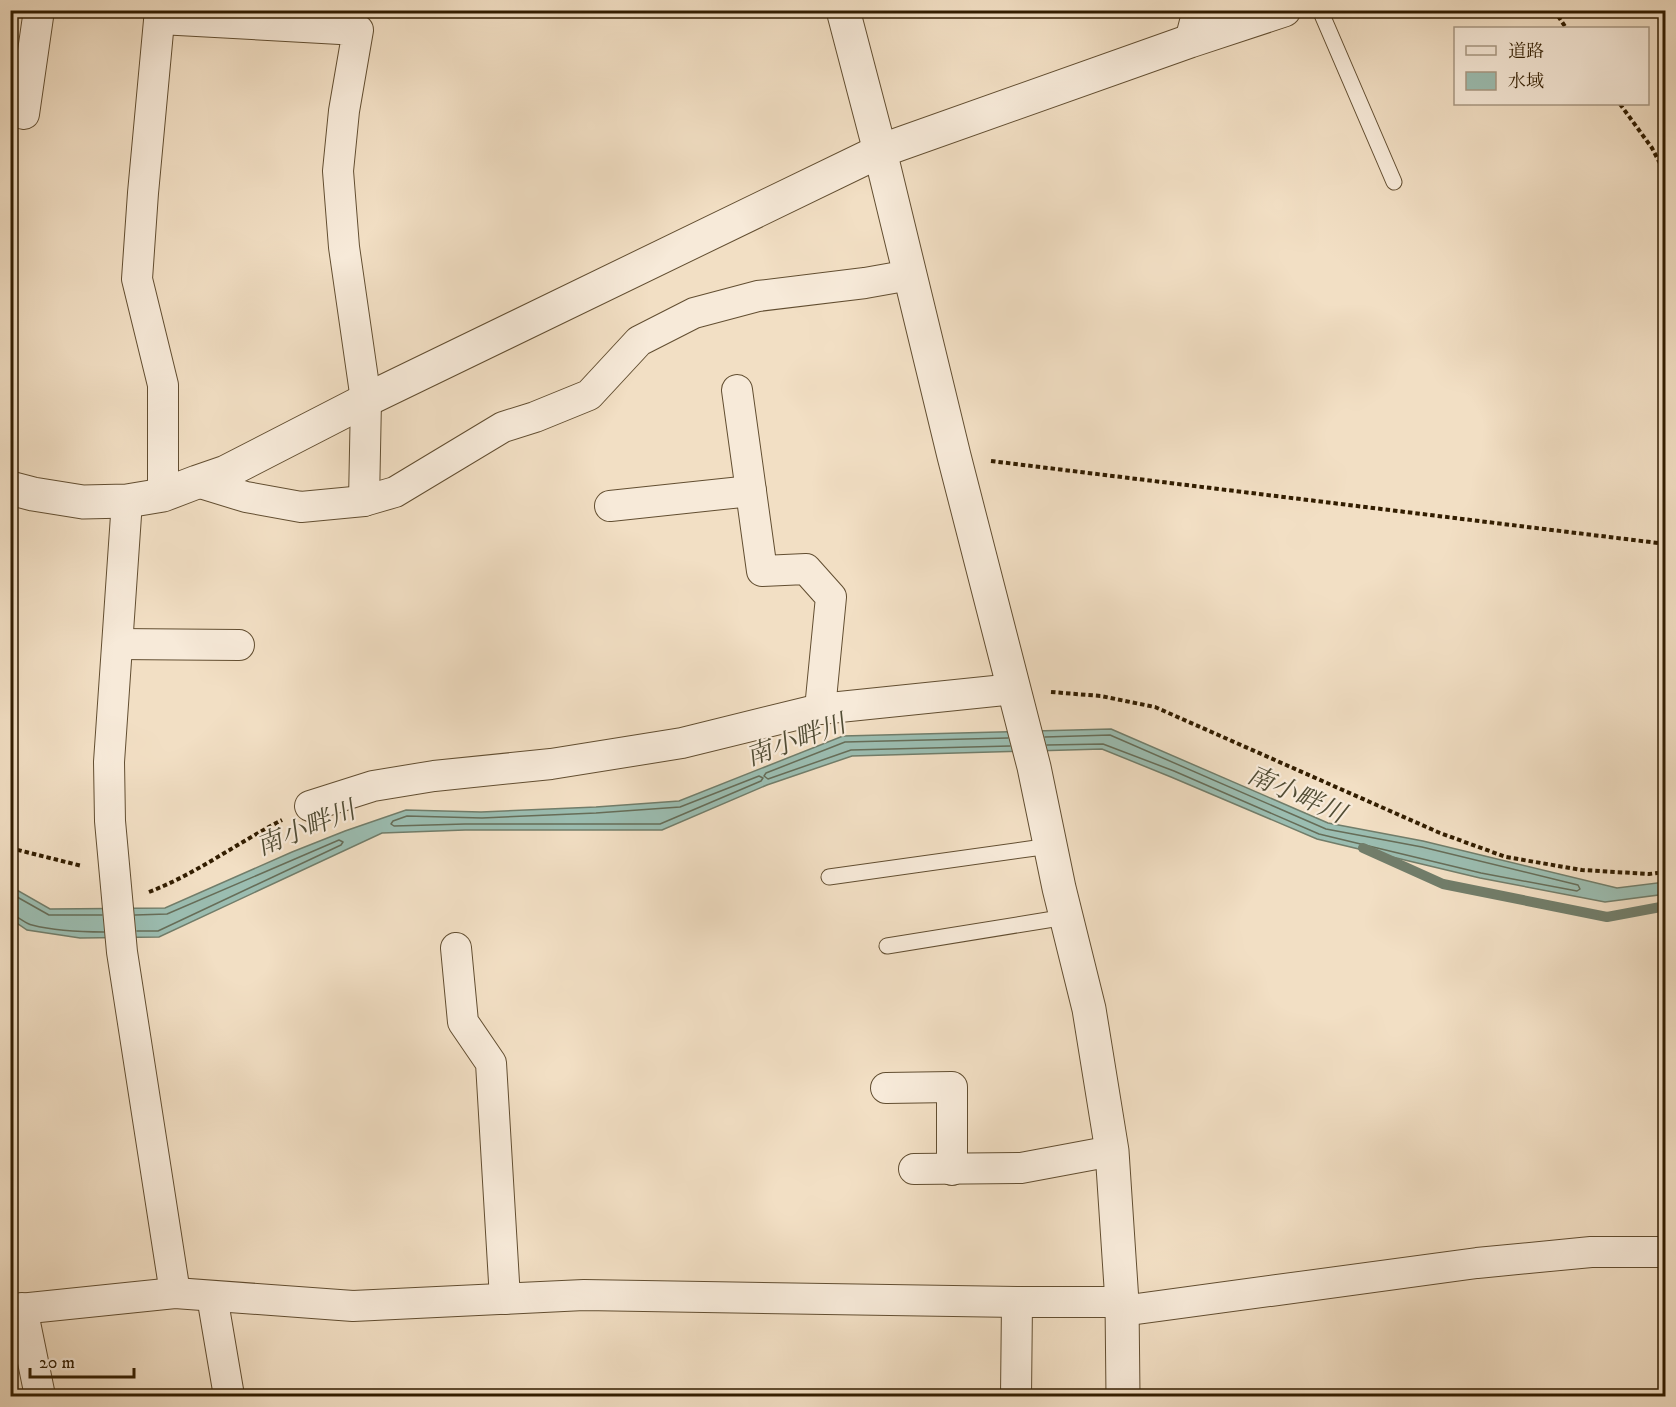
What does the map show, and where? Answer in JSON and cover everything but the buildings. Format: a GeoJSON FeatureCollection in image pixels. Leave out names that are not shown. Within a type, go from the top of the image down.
{"type":"FeatureCollection","features":[{"type":"Feature","properties":{"kind":"street"},"geometry":{"type":"LineString","coordinates":[[24,114],[39,10]]}},
{"type":"Feature","properties":{"kind":"street"},"geometry":{"type":"LineString","coordinates":[[843,10],[1034,767],[1066,917],[1089,1009],[1112,1151],[1122,1306],[1124,1396]]}},
{"type":"Feature","properties":{"kind":"street"},"geometry":{"type":"LineString","coordinates":[[10,488],[83,502],[127,501],[163,495],[198,483],[226,472],[366,399],[880,151],[1194,26],[1284,10]]}},
{"type":"Feature","properties":{"kind":"street"},"geometry":{"type":"LineString","coordinates":[[163,495],[163,385],[137,279],[160,15],[358,30],[344,111],[338,171],[344,247],[366,399],[364,501]]}},
{"type":"Feature","properties":{"kind":"street"},"geometry":{"type":"LineString","coordinates":[[198,483],[246,497],[301,507],[364,501],[395,492],[503,427],[589,395],[639,341],[694,313],[758,296],[866,283],[910,275]]}},
{"type":"Feature","properties":{"kind":"street"},"geometry":{"type":"LineString","coordinates":[[737,390],[762,571],[806,569],[831,597],[820,710]]}},
{"type":"Feature","properties":{"kind":"street"},"geometry":{"type":"LineString","coordinates":[[610,506],[751,491]]}},
{"type":"Feature","properties":{"kind":"street"},"geometry":{"type":"LineString","coordinates":[[127,501],[109,762],[110,821],[122,952],[175,1293]]}},
{"type":"Feature","properties":{"kind":"street"},"geometry":{"type":"LineString","coordinates":[[118,644],[239,645]]}},
{"type":"Feature","properties":{"kind":"street"},"geometry":{"type":"LineString","coordinates":[[310,806],[373,786],[434,776],[551,764],[682,743],[820,710],[1016,698]]}},
{"type":"Feature","properties":{"kind":"street"},"geometry":{"type":"LineString","coordinates":[[456,948],[463,1022],[491,1063],[505,1299]]}},
{"type":"Feature","properties":{"kind":"street"},"geometry":{"type":"LineString","coordinates":[[886,1088],[952,1087],[952,1170]]}},
{"type":"Feature","properties":{"kind":"street"},"geometry":{"type":"LineString","coordinates":[[914,1169],[1021,1168],[1112,1151]]}},
{"type":"Feature","properties":{"kind":"street"},"geometry":{"type":"LineString","coordinates":[[40,1396],[16,1309],[175,1293],[353,1306],[584,1295],[1017,1302],[1122,1306],[1477,1263],[1591,1252],[1665,1252]]}},
{"type":"Feature","properties":{"kind":"street"},"geometry":{"type":"LineString","coordinates":[[212,1296],[229,1396]]}},
{"type":"Feature","properties":{"kind":"street"},"geometry":{"type":"LineString","coordinates":[[1017,1302],[1017,1396]]}},
{"type":"Feature","properties":{"kind":"lane"},"geometry":{"type":"LineString","coordinates":[[1320,10],[1394,182]]}},
{"type":"Feature","properties":{"kind":"lane"},"geometry":{"type":"LineString","coordinates":[[829,877],[1050,846]]}},
{"type":"Feature","properties":{"kind":"lane"},"geometry":{"type":"LineString","coordinates":[[887,946],[1066,917]]}},
{"type":"Feature","properties":{"kind":"path"},"geometry":{"type":"LineString","coordinates":[[1554,10],[1565,27]]}},
{"type":"Feature","properties":{"kind":"path"},"geometry":{"type":"LineString","coordinates":[[1621,105],[1652,148],[1665,174]]}},
{"type":"Feature","properties":{"kind":"path"},"geometry":{"type":"LineString","coordinates":[[954,456],[1665,544]]}},
{"type":"Feature","properties":{"kind":"path"},"geometry":{"type":"LineString","coordinates":[[1016,698],[1101,696],[1155,707],[1440,833],[1506,857],[1582,870],[1649,874],[1665,872]]}},
{"type":"Feature","properties":{"kind":"path"},"geometry":{"type":"LineString","coordinates":[[118,908],[169,884],[310,806]]}},
{"type":"Feature","properties":{"kind":"path"},"geometry":{"type":"LineString","coordinates":[[10,848],[115,874]]}},
{"type":"Feature","properties":{"kind":"water"},"geometry":{"type":"Polygon","coordinates":[[[1111,729],[1328,823],[1423,841],[1617,888],[1665,882],[1666,894],[1605,902],[1480,878],[1317,839],[1102,749],[852,756],[767,785],[662,830],[465,830],[382,833],[159,937],[80,938],[27,930],[11,919],[10,886],[50,909],[165,908],[292,852],[406,810],[481,812],[679,801],[843,736],[1111,729]]]}},
{"type":"Feature","properties":{"kind":"waterway","name":"南小畔川"},"geometry":{"type":"LineString","coordinates":[[1363,848],[1443,884],[1607,917],[1666,906]]}}]}
